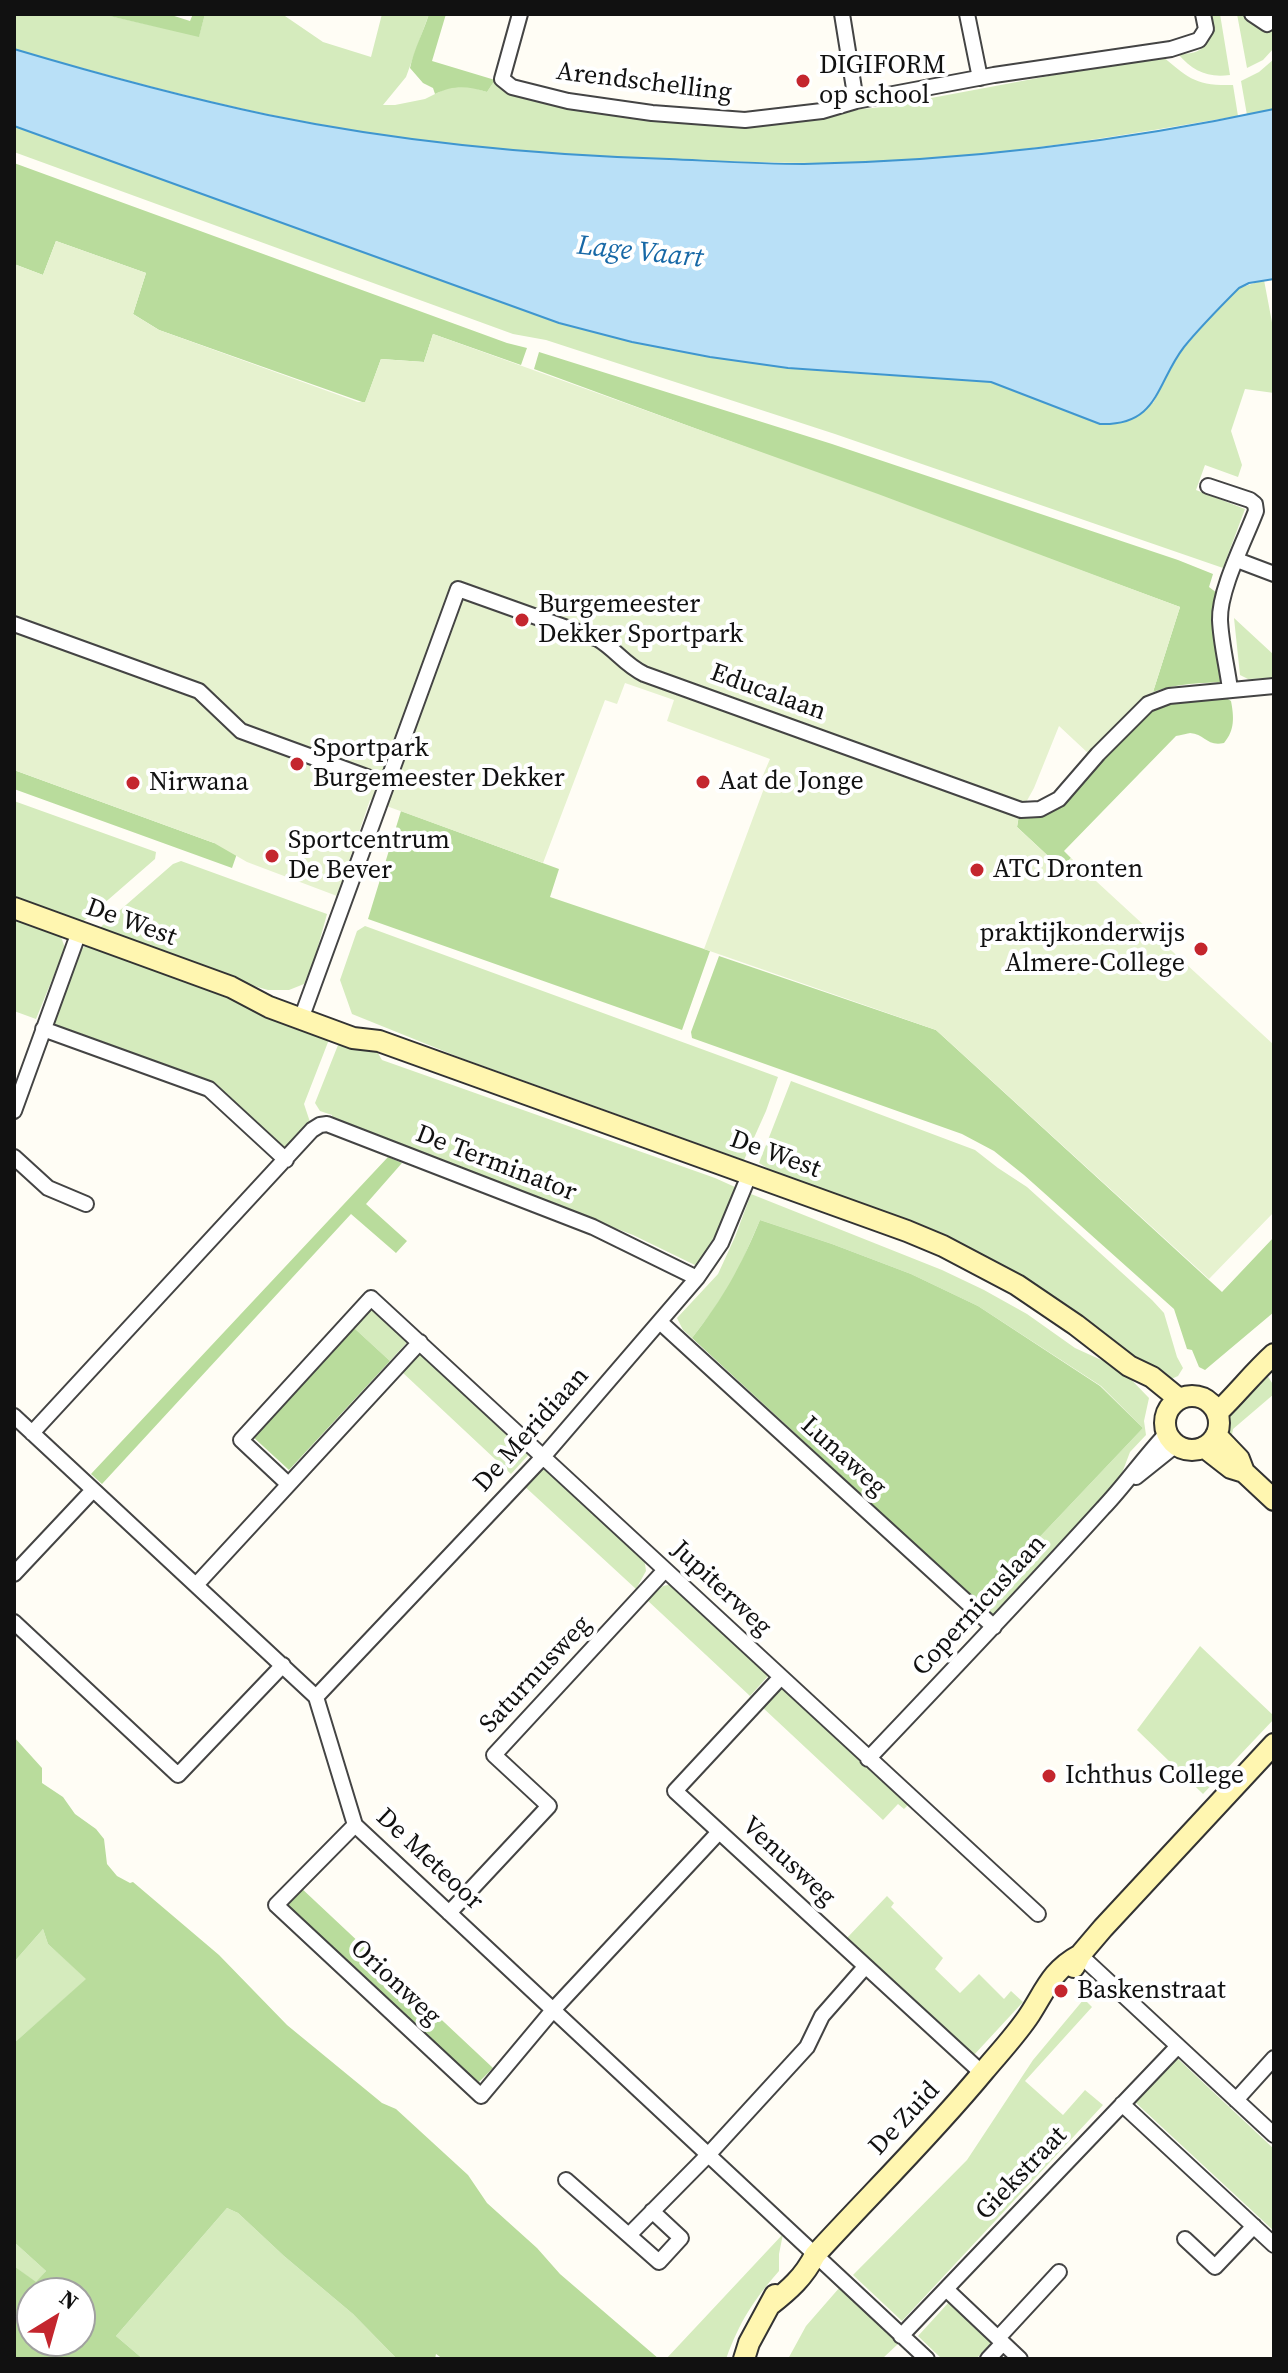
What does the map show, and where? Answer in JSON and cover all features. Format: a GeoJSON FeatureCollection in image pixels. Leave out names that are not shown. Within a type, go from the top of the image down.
{"type":"FeatureCollection","features":[{"type":"Feature","properties":{"kind":"main road","name":"De West"},"geometry":{"type":"LineString","coordinates":[[14,908],[231,987],[269,1007],[304,1012],[353,1038],[379,1041],[867,1215],[943,1246],[1017,1285],[1076,1325],[1129,1366],[1143,1386],[1173,1405]]}},
{"type":"Feature","properties":{"kind":"main road"},"geometry":{"type":"LineString","coordinates":[[1212,1406],[1235,1379],[1252,1374],[1274,1354]]}},
{"type":"Feature","properties":{"kind":"main road"},"geometry":{"type":"LineString","coordinates":[[1188,1396],[1212,1406],[1218,1428],[1210,1441],[1190,1450],[1171,1439],[1165,1418],[1173,1405],[1188,1396]]}},
{"type":"Feature","properties":{"kind":"main road"},"geometry":{"type":"LineString","coordinates":[[1210,1441],[1231,1468],[1244,1472],[1274,1500]]}},
{"type":"Feature","properties":{"kind":"main road","name":"De Zuid"},"geometry":{"type":"LineString","coordinates":[[744,2359],[749,2343],[770,2305],[793,2288],[815,2255],[982,2073],[1030,2014],[1056,1971],[1080,1955],[1274,1744]]}},
{"type":"Feature","properties":{"kind":"street","name":"Arendschelling"},"geometry":{"type":"LineString","coordinates":[[520,14],[502,79],[512,87],[568,101],[652,113],[745,120],[822,111],[856,101],[980,78],[1191,44],[1199,40],[1206,29],[1203,14]]}},
{"type":"Feature","properties":{"kind":"street"},"geometry":{"type":"LineString","coordinates":[[842,14],[856,101]]}},
{"type":"Feature","properties":{"kind":"street"},"geometry":{"type":"LineString","coordinates":[[967,14],[980,78]]}},
{"type":"Feature","properties":{"kind":"street"},"geometry":{"type":"LineString","coordinates":[[1252,14],[1267,24],[1274,19]]}},
{"type":"Feature","properties":{"kind":"street"},"geometry":{"type":"LineString","coordinates":[[1208,486],[1250,500],[1255,504],[1256,511],[1229,575],[1220,616],[1230,689]]}},
{"type":"Feature","properties":{"kind":"street"},"geometry":{"type":"LineString","coordinates":[[1237,560],[1274,574]]}},
{"type":"Feature","properties":{"kind":"street","name":"Educalaan"},"geometry":{"type":"LineString","coordinates":[[304,1012],[458,589],[598,639],[628,665],[644,674],[1021,810],[1040,809],[1059,799],[1148,704],[1169,696],[1274,686]]}},
{"type":"Feature","properties":{"kind":"street"},"geometry":{"type":"LineString","coordinates":[[14,624],[199,691],[241,731],[386,784]]}},
{"type":"Feature","properties":{"kind":"street"},"geometry":{"type":"LineString","coordinates":[[14,1111],[79,932]]}},
{"type":"Feature","properties":{"kind":"street"},"geometry":{"type":"LineString","coordinates":[[32,1433],[286,1160],[209,1089],[43,1029]]}},
{"type":"Feature","properties":{"kind":"street","name":"De Terminator"},"geometry":{"type":"LineString","coordinates":[[286,1160],[316,1127],[327,1124],[593,1227],[697,1278]]}},
{"type":"Feature","properties":{"kind":"street"},"geometry":{"type":"LineString","coordinates":[[14,1157],[48,1188],[86,1204]]}},
{"type":"Feature","properties":{"kind":"street","name":"De Meridiaan"},"geometry":{"type":"LineString","coordinates":[[316,1697],[543,1457],[697,1278],[721,1243],[750,1173]]}},
{"type":"Feature","properties":{"kind":"street","name":"Jupiterweg"},"geometry":{"type":"LineString","coordinates":[[288,1484],[241,1440],[371,1298],[1038,1914]]}},
{"type":"Feature","properties":{"kind":"street","name":"Lunaweg"},"geometry":{"type":"LineString","coordinates":[[660,1322],[994,1627]]}},
{"type":"Feature","properties":{"kind":"street"},"geometry":{"type":"LineString","coordinates":[[196,1585],[420,1342]]}},
{"type":"Feature","properties":{"kind":"street","name":"De Meteoor"},"geometry":{"type":"LineString","coordinates":[[14,1416],[316,1697],[355,1825],[901,2336]]}},
{"type":"Feature","properties":{"kind":"street","name":"Copernicuslaan"},"geometry":{"type":"LineString","coordinates":[[868,1759],[994,1627],[1125,1484],[1145,1458],[1171,1439]]}},
{"type":"Feature","properties":{"kind":"street"},"geometry":{"type":"LineString","coordinates":[[14,1574],[93,1490]]}},
{"type":"Feature","properties":{"kind":"street","name":"Saturnusweg"},"geometry":{"type":"LineString","coordinates":[[449,1913],[549,1806],[494,1755],[665,1570]]}},
{"type":"Feature","properties":{"kind":"street"},"geometry":{"type":"LineString","coordinates":[[14,1622],[178,1775],[283,1665]]}},
{"type":"Feature","properties":{"kind":"street","name":"Venusweg"},"geometry":{"type":"LineString","coordinates":[[781,1677],[675,1791],[982,2073]]}},
{"type":"Feature","properties":{"kind":"street","name":"Orionweg"},"geometry":{"type":"LineString","coordinates":[[355,1825],[276,1905],[481,2096],[553,2010]]}},
{"type":"Feature","properties":{"kind":"street"},"geometry":{"type":"LineString","coordinates":[[553,2010],[719,1832]]}},
{"type":"Feature","properties":{"kind":"street"},"geometry":{"type":"LineString","coordinates":[[1080,1955],[1274,2135]]}},
{"type":"Feature","properties":{"kind":"street"},"geometry":{"type":"LineString","coordinates":[[629,2235],[807,2047],[822,2016],[865,1967]]}},
{"type":"Feature","properties":{"kind":"street","name":"Giekstraat"},"geometry":{"type":"LineString","coordinates":[[901,2336],[1178,2046]]}},
{"type":"Feature","properties":{"kind":"street"},"geometry":{"type":"LineString","coordinates":[[1236,2100],[1274,2058]]}},
{"type":"Feature","properties":{"kind":"street"},"geometry":{"type":"LineString","coordinates":[[1122,2104],[1274,2245]]}},
{"type":"Feature","properties":{"kind":"street"},"geometry":{"type":"LineString","coordinates":[[566,2180],[659,2262],[681,2238],[652,2211]]}},
{"type":"Feature","properties":{"kind":"street"},"geometry":{"type":"LineString","coordinates":[[1185,2239],[1215,2267],[1254,2226]]}},
{"type":"Feature","properties":{"kind":"street"},"geometry":{"type":"LineString","coordinates":[[988,2359],[1000,2340],[1059,2272]]}},
{"type":"Feature","properties":{"kind":"street"},"geometry":{"type":"LineString","coordinates":[[946,2289],[1020,2359]]}},
{"type":"Feature","properties":{"kind":"street"},"geometry":{"type":"LineString","coordinates":[[901,2336],[927,2359]]}},
{"type":"Feature","properties":{"kind":"green space"},"geometry":{"type":"Polygon","coordinates":[[[14,14],[101,14],[199,36],[205,14],[282,14],[323,42],[371,57],[382,14],[429,14],[406,77],[383,105],[425,99],[449,87],[468,86],[487,92],[495,80],[509,95],[577,106],[733,121],[883,107],[1161,55],[1193,79],[1210,84],[1233,85],[1238,116],[1027,149],[899,161],[736,162],[525,151],[370,133],[172,92],[14,49],[14,14]]]}},
{"type":"Feature","properties":{"kind":"green space"},"geometry":{"type":"Polygon","coordinates":[[[101,14],[168,14],[190,21],[193,14],[205,14],[199,37],[101,14]]]}},
{"type":"Feature","properties":{"kind":"green space"},"geometry":{"type":"Polygon","coordinates":[[[429,14],[446,14],[432,61],[495,80],[487,92],[461,87],[435,94],[433,88],[423,83],[410,68],[429,14]]]}},
{"type":"Feature","properties":{"kind":"green space"},"geometry":{"type":"Polygon","coordinates":[[[1207,14],[1220,14],[1230,75],[1201,72],[1178,54],[1196,52],[1206,44],[1209,31],[1207,14]]]}},
{"type":"Feature","properties":{"kind":"green space"},"geometry":{"type":"Polygon","coordinates":[[[1237,14],[1248,14],[1267,30],[1274,29],[1274,48],[1263,60],[1247,68],[1237,14]]]}},
{"type":"Feature","properties":{"kind":"green space"},"geometry":{"type":"Polygon","coordinates":[[[1274,59],[1274,109],[1247,115],[1241,81],[1259,72],[1274,59]]]}},
{"type":"Feature","properties":{"kind":"green space"},"geometry":{"type":"Polygon","coordinates":[[[14,126],[559,323],[632,342],[788,368],[976,379],[1004,386],[1153,403],[1179,354],[1212,315],[1239,288],[1264,280],[1274,333],[1274,393],[1245,389],[1231,431],[1242,465],[1238,477],[1205,465],[1196,490],[1245,509],[1223,568],[835,434],[546,340],[513,334],[14,152],[14,126]]]}},
{"type":"Feature","properties":{"kind":"green space"},"geometry":{"type":"Polygon","coordinates":[[[14,163],[527,348],[521,365],[433,334],[424,362],[381,359],[365,403],[159,330],[133,314],[146,273],[56,241],[43,275],[14,264],[14,163]]]}},
{"type":"Feature","properties":{"kind":"green space","name":"Sportpark Burgemeester Dekker"},"geometry":{"type":"Polygon","coordinates":[[[56,241],[146,273],[133,314],[159,330],[358,402],[365,402],[381,359],[424,362],[433,334],[878,494],[1180,607],[1153,692],[1089,754],[1059,726],[1034,788],[1019,815],[1017,827],[1061,868],[1071,858],[1274,1045],[1274,1212],[1209,1279],[936,1030],[704,949],[766,783],[761,780],[770,759],[667,721],[674,700],[625,683],[617,704],[605,700],[543,863],[370,800],[337,896],[247,862],[214,843],[14,770],[14,264],[43,275],[56,241]]]}},
{"type":"Feature","properties":{"kind":"green space"},"geometry":{"type":"Polygon","coordinates":[[[539,352],[832,444],[1213,574],[1209,587],[1217,593],[1227,682],[1180,685],[1153,692],[1180,607],[534,369],[539,352]]]}},
{"type":"Feature","properties":{"kind":"green space"},"geometry":{"type":"Polygon","coordinates":[[[1234,618],[1274,655],[1274,678],[1248,679],[1240,675],[1234,618]]]}},
{"type":"Feature","properties":{"kind":"green space"},"geometry":{"type":"Polygon","coordinates":[[[1221,695],[1231,701],[1233,712],[1232,728],[1224,743],[1210,742],[1190,733],[1176,736],[1064,851],[1071,858],[1061,868],[1017,827],[1019,815],[1040,813],[1069,793],[1155,709],[1181,699],[1221,695]]]}},
{"type":"Feature","properties":{"kind":"green space"},"geometry":{"type":"Polygon","coordinates":[[[14,770],[214,843],[248,822],[232,868],[14,789],[14,770]]]}},
{"type":"Feature","properties":{"kind":"green space"},"geometry":{"type":"Polygon","coordinates":[[[14,801],[156,852],[155,859],[78,926],[14,902],[14,801]]]}},
{"type":"Feature","properties":{"kind":"green space"},"geometry":{"type":"Polygon","coordinates":[[[401,811],[559,869],[550,897],[710,951],[682,1030],[368,919],[401,811]]]}},
{"type":"Feature","properties":{"kind":"green space"},"geometry":{"type":"Polygon","coordinates":[[[181,861],[327,914],[304,984],[289,990],[268,990],[215,975],[95,932],[173,864],[181,861]]]}},
{"type":"Feature","properties":{"kind":"green space"},"geometry":{"type":"Polygon","coordinates":[[[14,914],[60,934],[65,948],[36,1019],[14,1011],[14,914]]]}},
{"type":"Feature","properties":{"kind":"green space"},"geometry":{"type":"Polygon","coordinates":[[[365,926],[778,1077],[744,1160],[461,1058],[352,1014],[340,980],[357,931],[365,926]]]}},
{"type":"Feature","properties":{"kind":"green space"},"geometry":{"type":"Polygon","coordinates":[[[86,946],[154,967],[330,1037],[304,1104],[311,1125],[285,1150],[211,1082],[51,1024],[79,950],[86,946]]]}},
{"type":"Feature","properties":{"kind":"green space"},"geometry":{"type":"Polygon","coordinates":[[[719,956],[936,1030],[1222,1292],[1274,1237],[1274,1312],[1205,1370],[1199,1367],[1192,1350],[1187,1349],[1174,1309],[994,1151],[962,1134],[692,1038],[691,1032],[719,956]]]}},
{"type":"Feature","properties":{"kind":"green space"},"geometry":{"type":"Polygon","coordinates":[[[340,1040],[376,1050],[382,1060],[735,1187],[719,1229],[697,1266],[633,1235],[332,1120],[332,1115],[320,1111],[315,1103],[340,1040]]]}},
{"type":"Feature","properties":{"kind":"green space"},"geometry":{"type":"Polygon","coordinates":[[[791,1081],[975,1150],[1027,1187],[1164,1313],[1183,1368],[1178,1376],[1167,1381],[1133,1357],[875,1209],[774,1172],[759,1163],[791,1081]]]}},
{"type":"Feature","properties":{"kind":"green space"},"geometry":{"type":"Polygon","coordinates":[[[388,1157],[402,1163],[366,1204],[407,1241],[396,1253],[351,1214],[102,1484],[91,1474],[388,1157]]]}},
{"type":"Feature","properties":{"kind":"green space"},"geometry":{"type":"Polygon","coordinates":[[[751,1194],[942,1270],[984,1290],[1027,1314],[1075,1348],[1121,1369],[1149,1398],[1144,1421],[1146,1435],[1130,1452],[1119,1481],[994,1616],[978,1602],[1143,1428],[1101,1386],[978,1306],[911,1274],[760,1220],[736,1275],[692,1338],[677,1318],[718,1274],[751,1194]]]}},
{"type":"Feature","properties":{"kind":"green space"},"geometry":{"type":"Polygon","coordinates":[[[760,1220],[911,1274],[978,1306],[1100,1386],[1143,1428],[978,1602],[692,1338],[730,1282],[760,1220]]]}},
{"type":"Feature","properties":{"kind":"green space"},"geometry":{"type":"Polygon","coordinates":[[[375,1304],[411,1338],[390,1361],[353,1327],[375,1304]]]}},
{"type":"Feature","properties":{"kind":"green space"},"geometry":{"type":"Polygon","coordinates":[[[353,1327],[390,1361],[289,1470],[251,1435],[353,1327]]]}},
{"type":"Feature","properties":{"kind":"green space"},"geometry":{"type":"Polygon","coordinates":[[[423,1349],[532,1451],[511,1474],[402,1372],[423,1349]]]}},
{"type":"Feature","properties":{"kind":"green space"},"geometry":{"type":"Polygon","coordinates":[[[1267,1375],[1274,1386],[1274,1394],[1233,1429],[1231,1441],[1227,1430],[1231,1411],[1267,1375]]]}},
{"type":"Feature","properties":{"kind":"green space"},"geometry":{"type":"Polygon","coordinates":[[[543,1462],[644,1557],[646,1571],[636,1589],[522,1484],[543,1462]]]}},
{"type":"Feature","properties":{"kind":"green space"},"geometry":{"type":"Polygon","coordinates":[[[673,1584],[769,1675],[750,1696],[647,1600],[663,1586],[673,1584]]]}},
{"type":"Feature","properties":{"kind":"green space"},"geometry":{"type":"Polygon","coordinates":[[[1200,1646],[1274,1716],[1203,1794],[1137,1730],[1200,1646]]]}},
{"type":"Feature","properties":{"kind":"green space"},"geometry":{"type":"Polygon","coordinates":[[[780,1686],[908,1805],[904,1809],[898,1804],[883,1820],[761,1706],[780,1686]]]}},
{"type":"Feature","properties":{"kind":"green space"},"geometry":{"type":"Polygon","coordinates":[[[14,1737],[42,1768],[42,1783],[63,1797],[75,1814],[104,1839],[107,1864],[117,1876],[133,1882],[219,1955],[287,2025],[382,2103],[396,2109],[468,2175],[487,2203],[537,2248],[560,2274],[659,2359],[443,2359],[436,2354],[435,2359],[397,2359],[353,2314],[238,2213],[227,2208],[116,2336],[143,2359],[14,2359],[14,2266],[29,2277],[16,2277],[16,2357],[96,2357],[96,2277],[41,2277],[46,2271],[14,2242],[14,2043],[86,1979],[48,1944],[43,1929],[14,1962],[14,1737]]]}},
{"type":"Feature","properties":{"kind":"green space"},"geometry":{"type":"Polygon","coordinates":[[[299,1886],[493,2068],[477,2084],[283,1903],[299,1886]]]}},
{"type":"Feature","properties":{"kind":"green space"},"geometry":{"type":"Polygon","coordinates":[[[887,1896],[894,1903],[891,1907],[943,1958],[935,1969],[960,1993],[979,1974],[1004,1999],[1011,1991],[1023,2002],[973,2056],[846,1939],[887,1896]]]}},
{"type":"Feature","properties":{"kind":"green space"},"geometry":{"type":"Polygon","coordinates":[[[43,1929],[48,1944],[87,1979],[14,2043],[14,1962],[43,1929]]]}},
{"type":"Feature","properties":{"kind":"green space"},"geometry":{"type":"Polygon","coordinates":[[[1084,1999],[1092,2007],[1025,2081],[1063,2115],[1085,2090],[1103,2105],[902,2321],[853,2275],[967,2160],[1033,2060],[1084,1999]]]}},
{"type":"Feature","properties":{"kind":"green space"},"geometry":{"type":"Polygon","coordinates":[[[1176,2057],[1274,2149],[1274,2231],[1135,2102],[1176,2057]]]}},
{"type":"Feature","properties":{"kind":"green space"},"geometry":{"type":"Polygon","coordinates":[[[227,2208],[238,2213],[353,2314],[397,2359],[143,2359],[116,2336],[227,2208]]]}},
{"type":"Feature","properties":{"kind":"green space"},"geometry":{"type":"Polygon","coordinates":[[[783,2234],[779,2271],[748,2312],[726,2359],[666,2359],[783,2234]]]}},
{"type":"Feature","properties":{"kind":"green space"},"geometry":{"type":"Polygon","coordinates":[[[14,2242],[46,2271],[41,2277],[28,2277],[14,2266],[14,2242]]]}},
{"type":"Feature","properties":{"kind":"green space"},"geometry":{"type":"Polygon","coordinates":[[[840,2287],[899,2343],[882,2359],[788,2359],[806,2326],[840,2287]]]}},
{"type":"Feature","properties":{"kind":"green space"},"geometry":{"type":"Polygon","coordinates":[[[950,2301],[993,2341],[976,2359],[942,2359],[918,2336],[950,2301]]]}},
{"type":"Feature","properties":{"kind":"water","name":"Lage Vaart"},"geometry":{"type":"Polygon","coordinates":[[[14,49],[172,93],[368,133],[468,146],[619,157],[804,164],[922,159],[1099,140],[1274,109],[1274,279],[1239,288],[1184,347],[1154,400],[1134,418],[1119,423],[1100,424],[991,382],[788,368],[710,357],[632,342],[559,323],[14,126],[14,49]]]}},
{"type":"Feature","properties":{"kind":"place","name":"DIGIFORM op school"},"geometry":{"type":"Point","coordinates":[803,81]}},
{"type":"Feature","properties":{"kind":"place","name":"Burgemeester Dekker Sportpark"},"geometry":{"type":"Point","coordinates":[522,620]}},
{"type":"Feature","properties":{"kind":"place","name":"Sportpark Burgemeester Dekker"},"geometry":{"type":"Point","coordinates":[297,764]}},
{"type":"Feature","properties":{"kind":"place","name":"Aat de Jonge"},"geometry":{"type":"Point","coordinates":[703,782]}},
{"type":"Feature","properties":{"kind":"place","name":"Nirwana"},"geometry":{"type":"Point","coordinates":[133,783]}},
{"type":"Feature","properties":{"kind":"place","name":"Sportcentrum De Bever"},"geometry":{"type":"Point","coordinates":[272,856]}},
{"type":"Feature","properties":{"kind":"place","name":"ATC Dronten"},"geometry":{"type":"Point","coordinates":[977,870]}},
{"type":"Feature","properties":{"kind":"place","name":"praktijkonderwijs Almere-College"},"geometry":{"type":"Point","coordinates":[1201,949]}},
{"type":"Feature","properties":{"kind":"place","name":"Ichthus College"},"geometry":{"type":"Point","coordinates":[1049,1776]}},
{"type":"Feature","properties":{"kind":"place","name":"Baskenstraat"},"geometry":{"type":"Point","coordinates":[1061,1991]}}]}
